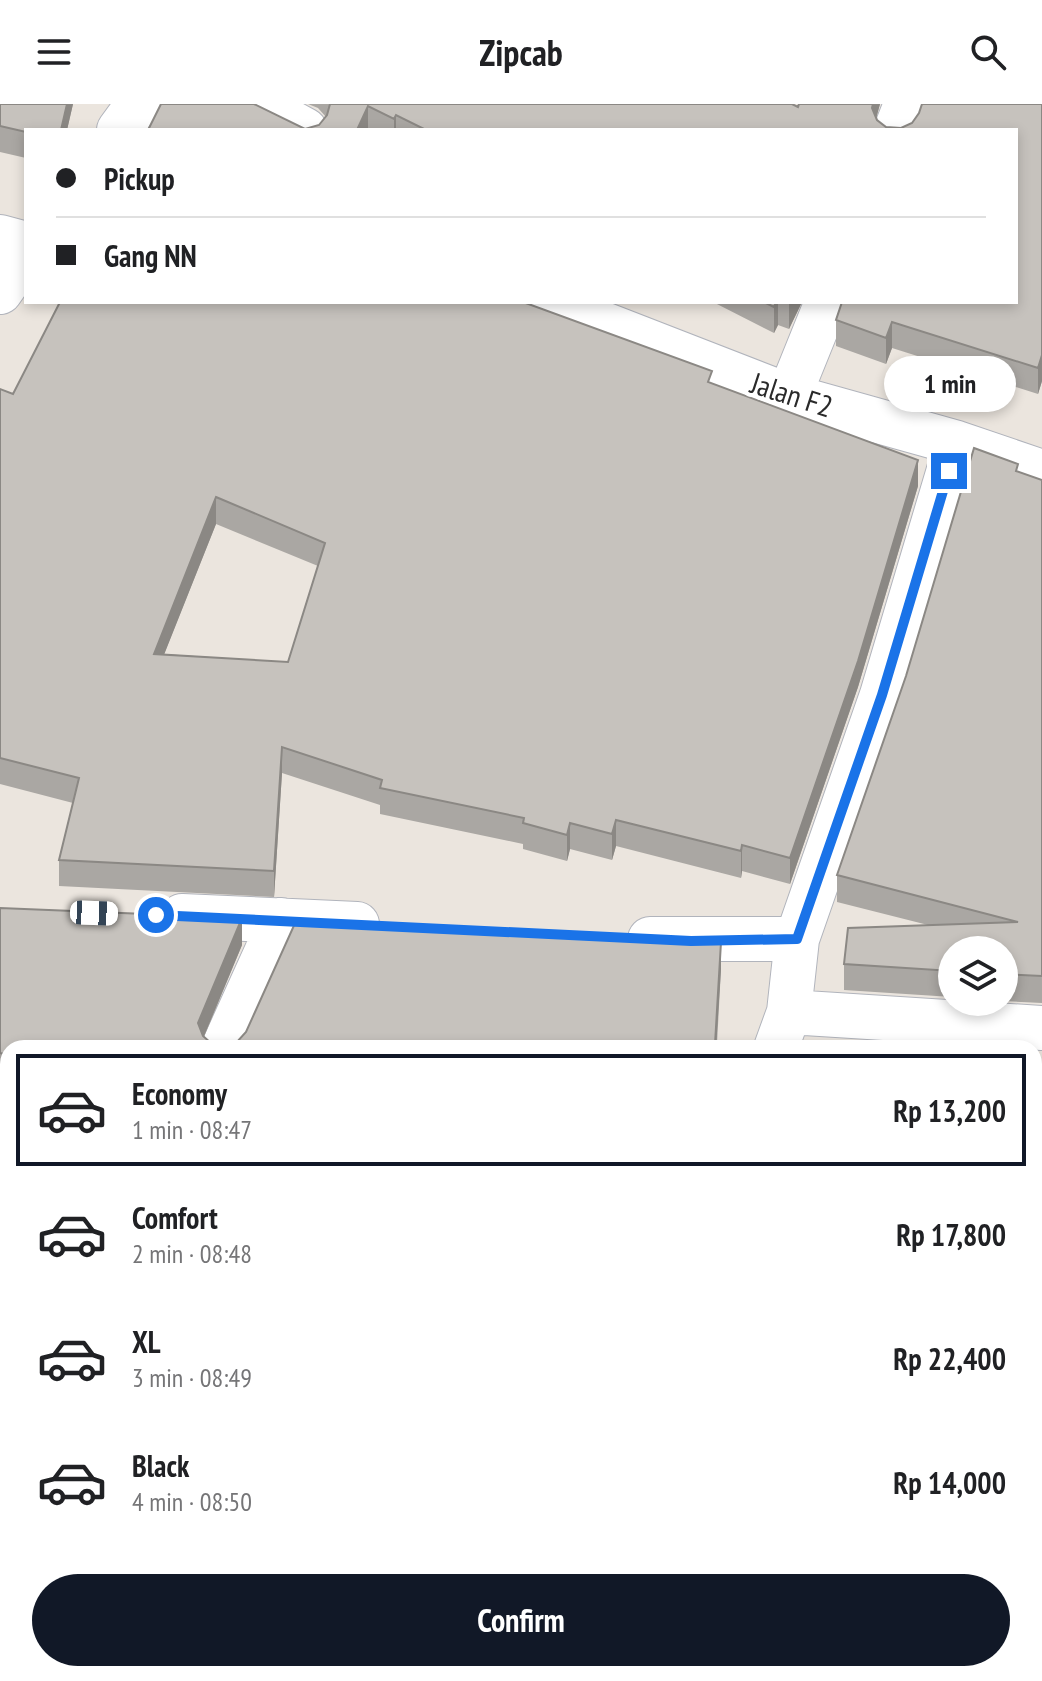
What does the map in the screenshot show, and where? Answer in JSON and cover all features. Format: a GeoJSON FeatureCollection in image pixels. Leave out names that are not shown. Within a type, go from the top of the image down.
{"type":"FeatureCollection","features":[{"type":"Feature","properties":{"kind":"street"},"geometry":{"type":"LineString","coordinates":[[120,128],[138,104]]}},
{"type":"Feature","properties":{"kind":"street"},"geometry":{"type":"LineString","coordinates":[[257,104],[301,128]]}},
{"type":"Feature","properties":{"kind":"street"},"geometry":{"type":"LineString","coordinates":[[897,128],[906,104]]}},
{"type":"Feature","properties":{"kind":"street"},"geometry":{"type":"LineString","coordinates":[[0,237],[24,243]]}},
{"type":"Feature","properties":{"kind":"street"},"geometry":{"type":"LineString","coordinates":[[0,292],[24,258]]}},
{"type":"Feature","properties":{"kind":"street","name":"Jalan F2"},"geometry":{"type":"LineString","coordinates":[[552,304],[789,396],[957,443],[1042,472]]}},
{"type":"Feature","properties":{"kind":"street"},"geometry":{"type":"LineString","coordinates":[[789,396],[826,304]]}},
{"type":"Feature","properties":{"kind":"street"},"geometry":{"type":"LineString","coordinates":[[957,443],[882,695],[797,939],[783,1030],[1042,1028]]}},
{"type":"Feature","properties":{"kind":"street"},"geometry":{"type":"LineString","coordinates":[[141,915],[391,926]]}},
{"type":"Feature","properties":{"kind":"street"},"geometry":{"type":"LineString","coordinates":[[227,1040],[281,920]]}},
{"type":"Feature","properties":{"kind":"street"},"geometry":{"type":"LineString","coordinates":[[612,937],[691,941],[797,939]]}},
{"type":"Feature","properties":{"kind":"building"},"geometry":{"type":"Polygon","coordinates":[[[0,104],[67,104],[61,128],[24,128],[24,132],[0,126],[0,104]]]}},
{"type":"Feature","properties":{"kind":"building"},"geometry":{"type":"Polygon","coordinates":[[[161,104],[254,104],[303,128],[149,128],[161,104]]]}},
{"type":"Feature","properties":{"kind":"building"},"geometry":{"type":"Polygon","coordinates":[[[330,104],[792,104],[798,107],[799,104],[873,104],[877,120],[886,127],[901,128],[422,128],[368,106],[358,128],[308,128],[319,125],[327,115],[330,104]]]}},
{"type":"Feature","properties":{"kind":"building"},"geometry":{"type":"Polygon","coordinates":[[[922,104],[1042,104],[1042,355],[1038,368],[892,322],[886,338],[836,320],[841,304],[1018,304],[1018,128],[901,128],[912,123],[922,104]]]}},
{"type":"Feature","properties":{"kind":"building"},"geometry":{"type":"Polygon","coordinates":[[[59,304],[528,304],[712,371],[708,382],[918,460],[858,661],[790,858],[742,845],[741,851],[616,820],[612,834],[570,823],[567,835],[523,823],[524,818],[380,788],[382,780],[282,747],[274,871],[59,860],[79,778],[0,758],[0,389],[13,394],[59,304]],[[216,497],[154,654],[288,662],[325,543],[216,497]]]}},
{"type":"Feature","properties":{"kind":"building"},"geometry":{"type":"Polygon","coordinates":[[[974,448],[1018,464],[1016,471],[1042,480],[1042,976],[1018,975],[1018,936],[938,936],[938,970],[844,964],[848,928],[1018,922],[837,875],[906,676],[974,448]]]}},
{"type":"Feature","properties":{"kind":"building"},"geometry":{"type":"Polygon","coordinates":[[[0,908],[242,918],[198,1023],[208,1040],[0,1040],[0,908]]]}},
{"type":"Feature","properties":{"kind":"building"},"geometry":{"type":"Polygon","coordinates":[[[296,921],[721,942],[715,1040],[239,1040],[246,1032],[296,921]]]}},
{"type":"Feature","properties":{"kind":"route"},"geometry":{"type":"LineString","coordinates":[[156,915],[691,941],[797,939],[882,695],[949,471]]}}]}
